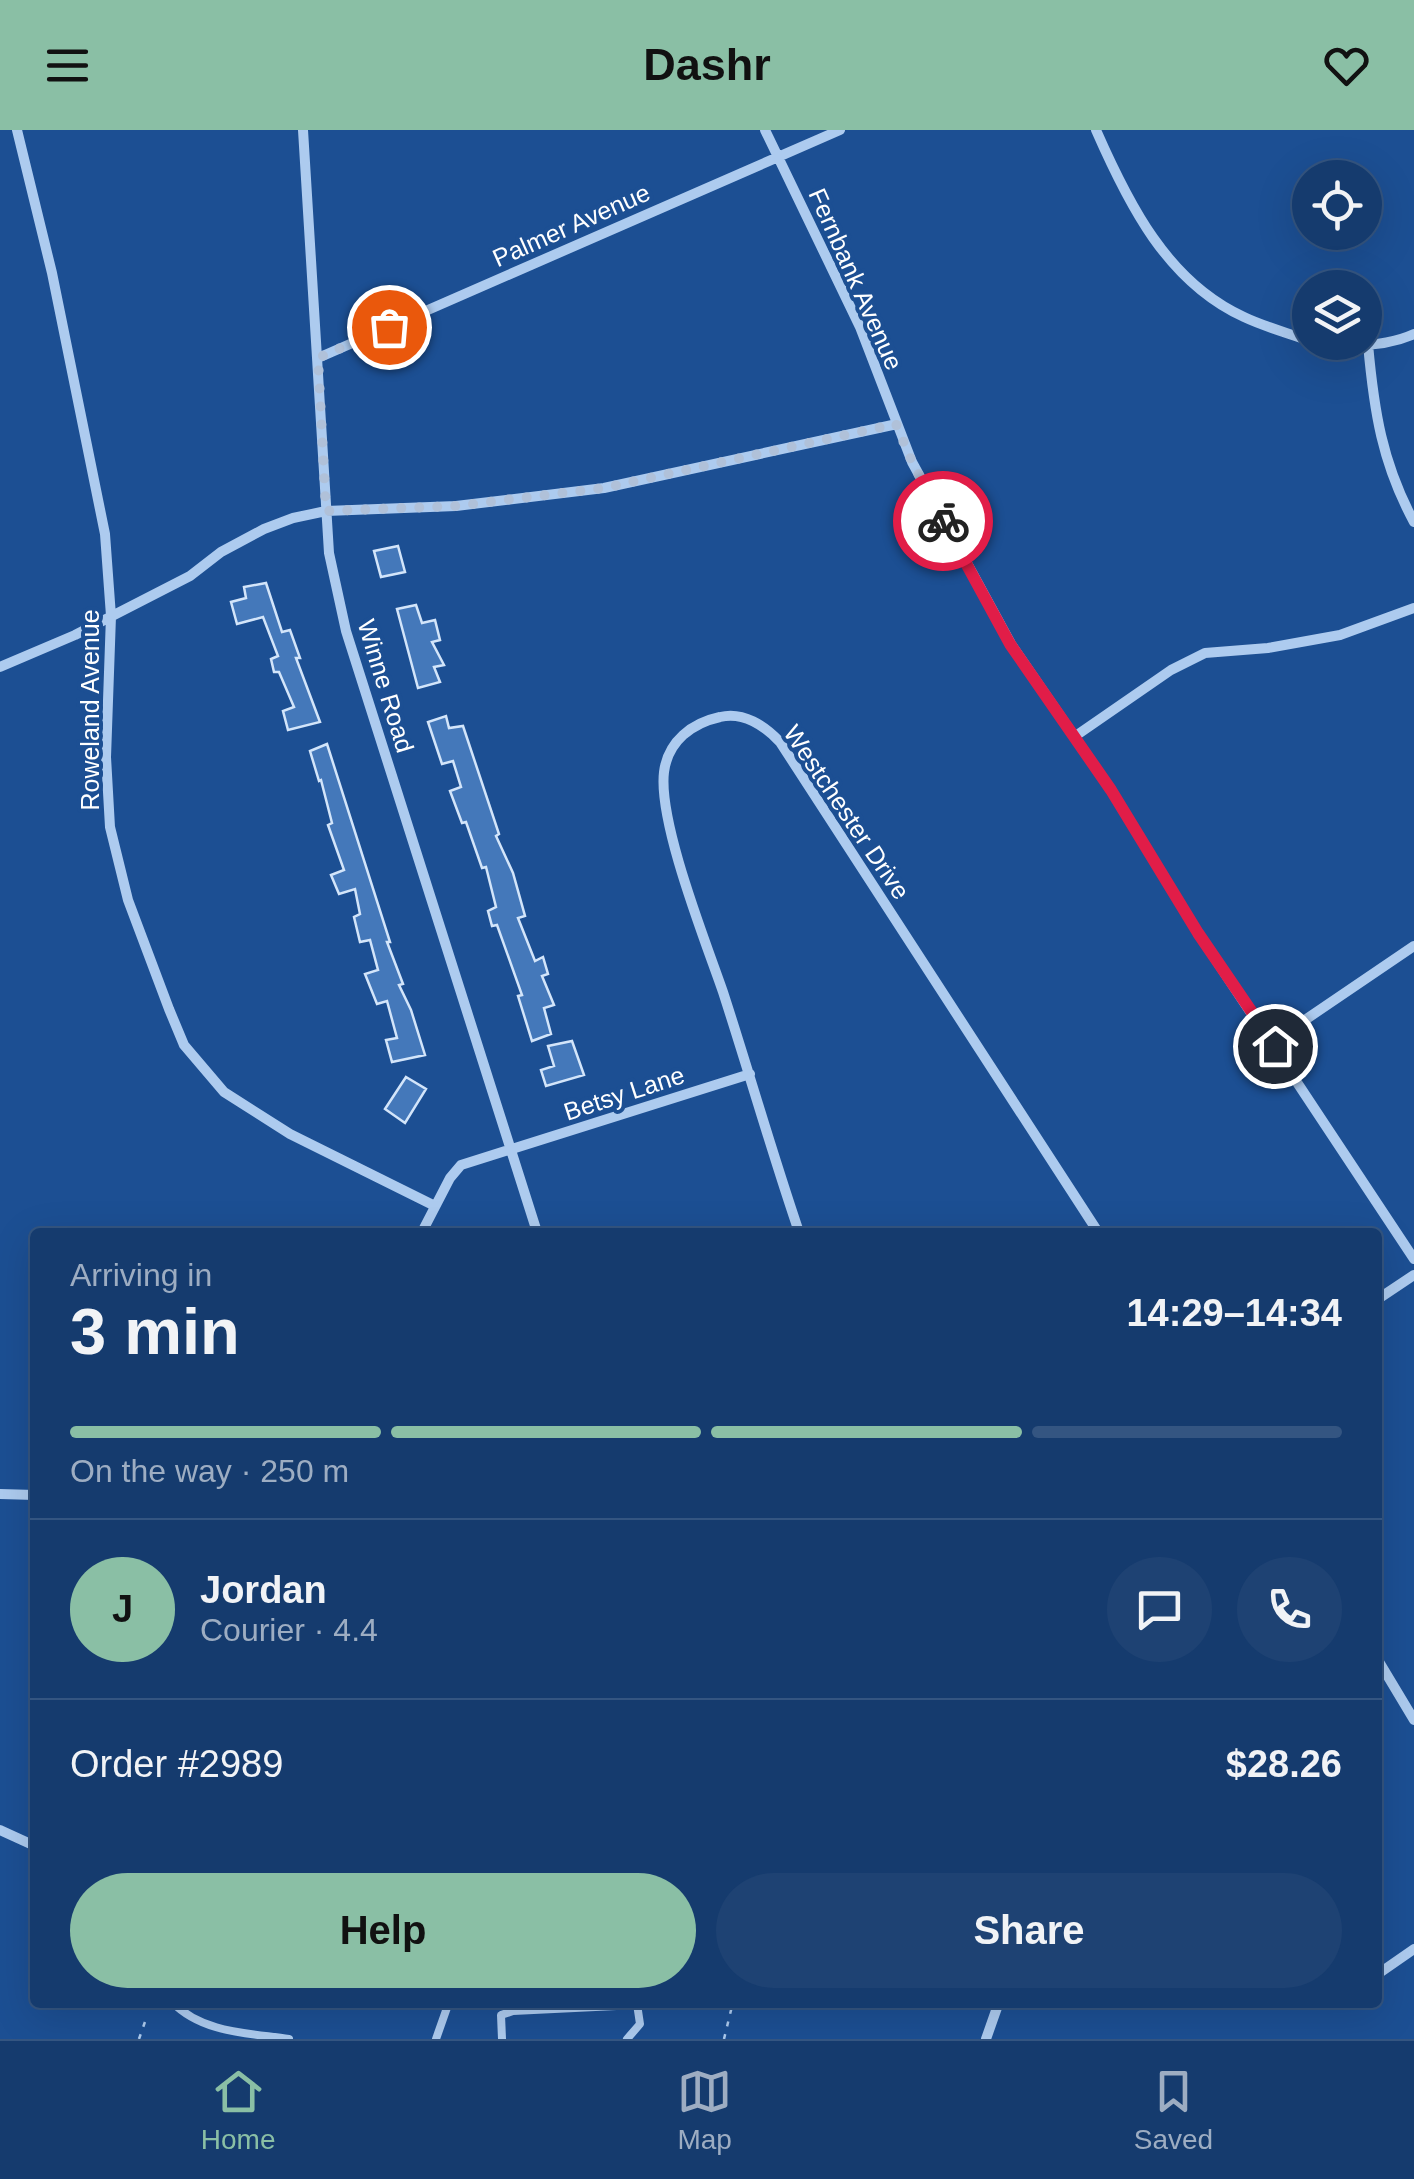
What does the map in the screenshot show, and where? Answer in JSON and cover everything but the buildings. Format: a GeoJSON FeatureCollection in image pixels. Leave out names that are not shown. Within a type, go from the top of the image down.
{"type":"FeatureCollection","features":[{"type":"Feature","properties":{"kind":"street","name":"Roweland Avenue"},"geometry":{"type":"LineString","coordinates":[[18,130],[52,272],[105,534],[111,616],[106,757],[110,827],[128,900],[184,1045],[224,1092],[290,1134],[436,1206]]}},
{"type":"Feature","properties":{"kind":"street","name":"Winne Road"},"geometry":{"type":"LineString","coordinates":[[303,130],[329,553],[346,631],[537,1228]]}},
{"type":"Feature","properties":{"kind":"street","name":"Fernbank Avenue"},"geometry":{"type":"LineString","coordinates":[[765,130],[860,326],[912,462],[1010,644],[1111,790],[1198,933],[1414,1259]]}},
{"type":"Feature","properties":{"kind":"street","name":"Palmer Avenue"},"geometry":{"type":"LineString","coordinates":[[318,358],[840,130]]}},
{"type":"Feature","properties":{"kind":"street"},"geometry":{"type":"LineString","coordinates":[[1096,130],[1146,230],[1184,276],[1242,316],[1292,335]]}},
{"type":"Feature","properties":{"kind":"street"},"geometry":{"type":"LineString","coordinates":[[1382,342],[1414,334]]}},
{"type":"Feature","properties":{"kind":"street"},"geometry":{"type":"LineString","coordinates":[[1370,360],[1375,418],[1386,460],[1414,522]]}},
{"type":"Feature","properties":{"kind":"street"},"geometry":{"type":"LineString","coordinates":[[0,667],[75,635],[190,576],[222,552],[264,529],[326,511],[456,506],[604,488],[896,424]]}},
{"type":"Feature","properties":{"kind":"street"},"geometry":{"type":"LineString","coordinates":[[1074,737],[1171,670],[1205,654],[1340,636],[1414,608]]}},
{"type":"Feature","properties":{"kind":"street","name":"Westchester Drive"},"geometry":{"type":"LineString","coordinates":[[797,1228],[688,888],[664,790],[665,766],[676,742],[700,722],[725,715],[756,722],[780,742],[1095,1228]]}},
{"type":"Feature","properties":{"kind":"street"},"geometry":{"type":"LineString","coordinates":[[1275,1046],[1299,1024],[1414,946]]}},
{"type":"Feature","properties":{"kind":"street","name":"Betsy Lane"},"geometry":{"type":"LineString","coordinates":[[424,1228],[461,1165],[750,1074]]}},
{"type":"Feature","properties":{"kind":"street"},"geometry":{"type":"LineString","coordinates":[[1382,1296],[1414,1275]]}},
{"type":"Feature","properties":{"kind":"street"},"geometry":{"type":"LineString","coordinates":[[0,1494],[30,1495]]}},
{"type":"Feature","properties":{"kind":"street"},"geometry":{"type":"LineString","coordinates":[[1382,1667],[1414,1720]]}},
{"type":"Feature","properties":{"kind":"street"},"geometry":{"type":"LineString","coordinates":[[0,1830],[30,1844]]}},
{"type":"Feature","properties":{"kind":"street"},"geometry":{"type":"LineString","coordinates":[[1382,1971],[1414,1949]]}},
{"type":"Feature","properties":{"kind":"street"},"geometry":{"type":"LineString","coordinates":[[986,2039],[996,2008]]}},
{"type":"Feature","properties":{"kind":"lane"},"geometry":{"type":"LineString","coordinates":[[178,2008],[218,2028],[288,2039]]}},
{"type":"Feature","properties":{"kind":"lane"},"geometry":{"type":"LineString","coordinates":[[436,2039],[447,2008]]}},
{"type":"Feature","properties":{"kind":"lane"},"geometry":{"type":"LineString","coordinates":[[502,2039],[501,2015],[566,2008]]}},
{"type":"Feature","properties":{"kind":"lane"},"geometry":{"type":"LineString","coordinates":[[627,2039],[640,2024],[638,2008]]}},
{"type":"Feature","properties":{"kind":"path"},"geometry":{"type":"LineString","coordinates":[[724,2039],[732,2008]]}},
{"type":"Feature","properties":{"kind":"path"},"geometry":{"type":"LineString","coordinates":[[139,2039],[147,2016]]}},
{"type":"Feature","properties":{"kind":"way so far"},"geometry":{"type":"LineString","coordinates":[[389,327],[318,358],[326,511],[456,506],[604,488],[896,424],[943,521]]}},
{"type":"Feature","properties":{"kind":"route"},"geometry":{"type":"LineString","coordinates":[[943,521],[1010,644],[1111,790],[1198,933],[1275,1046]]}}]}
